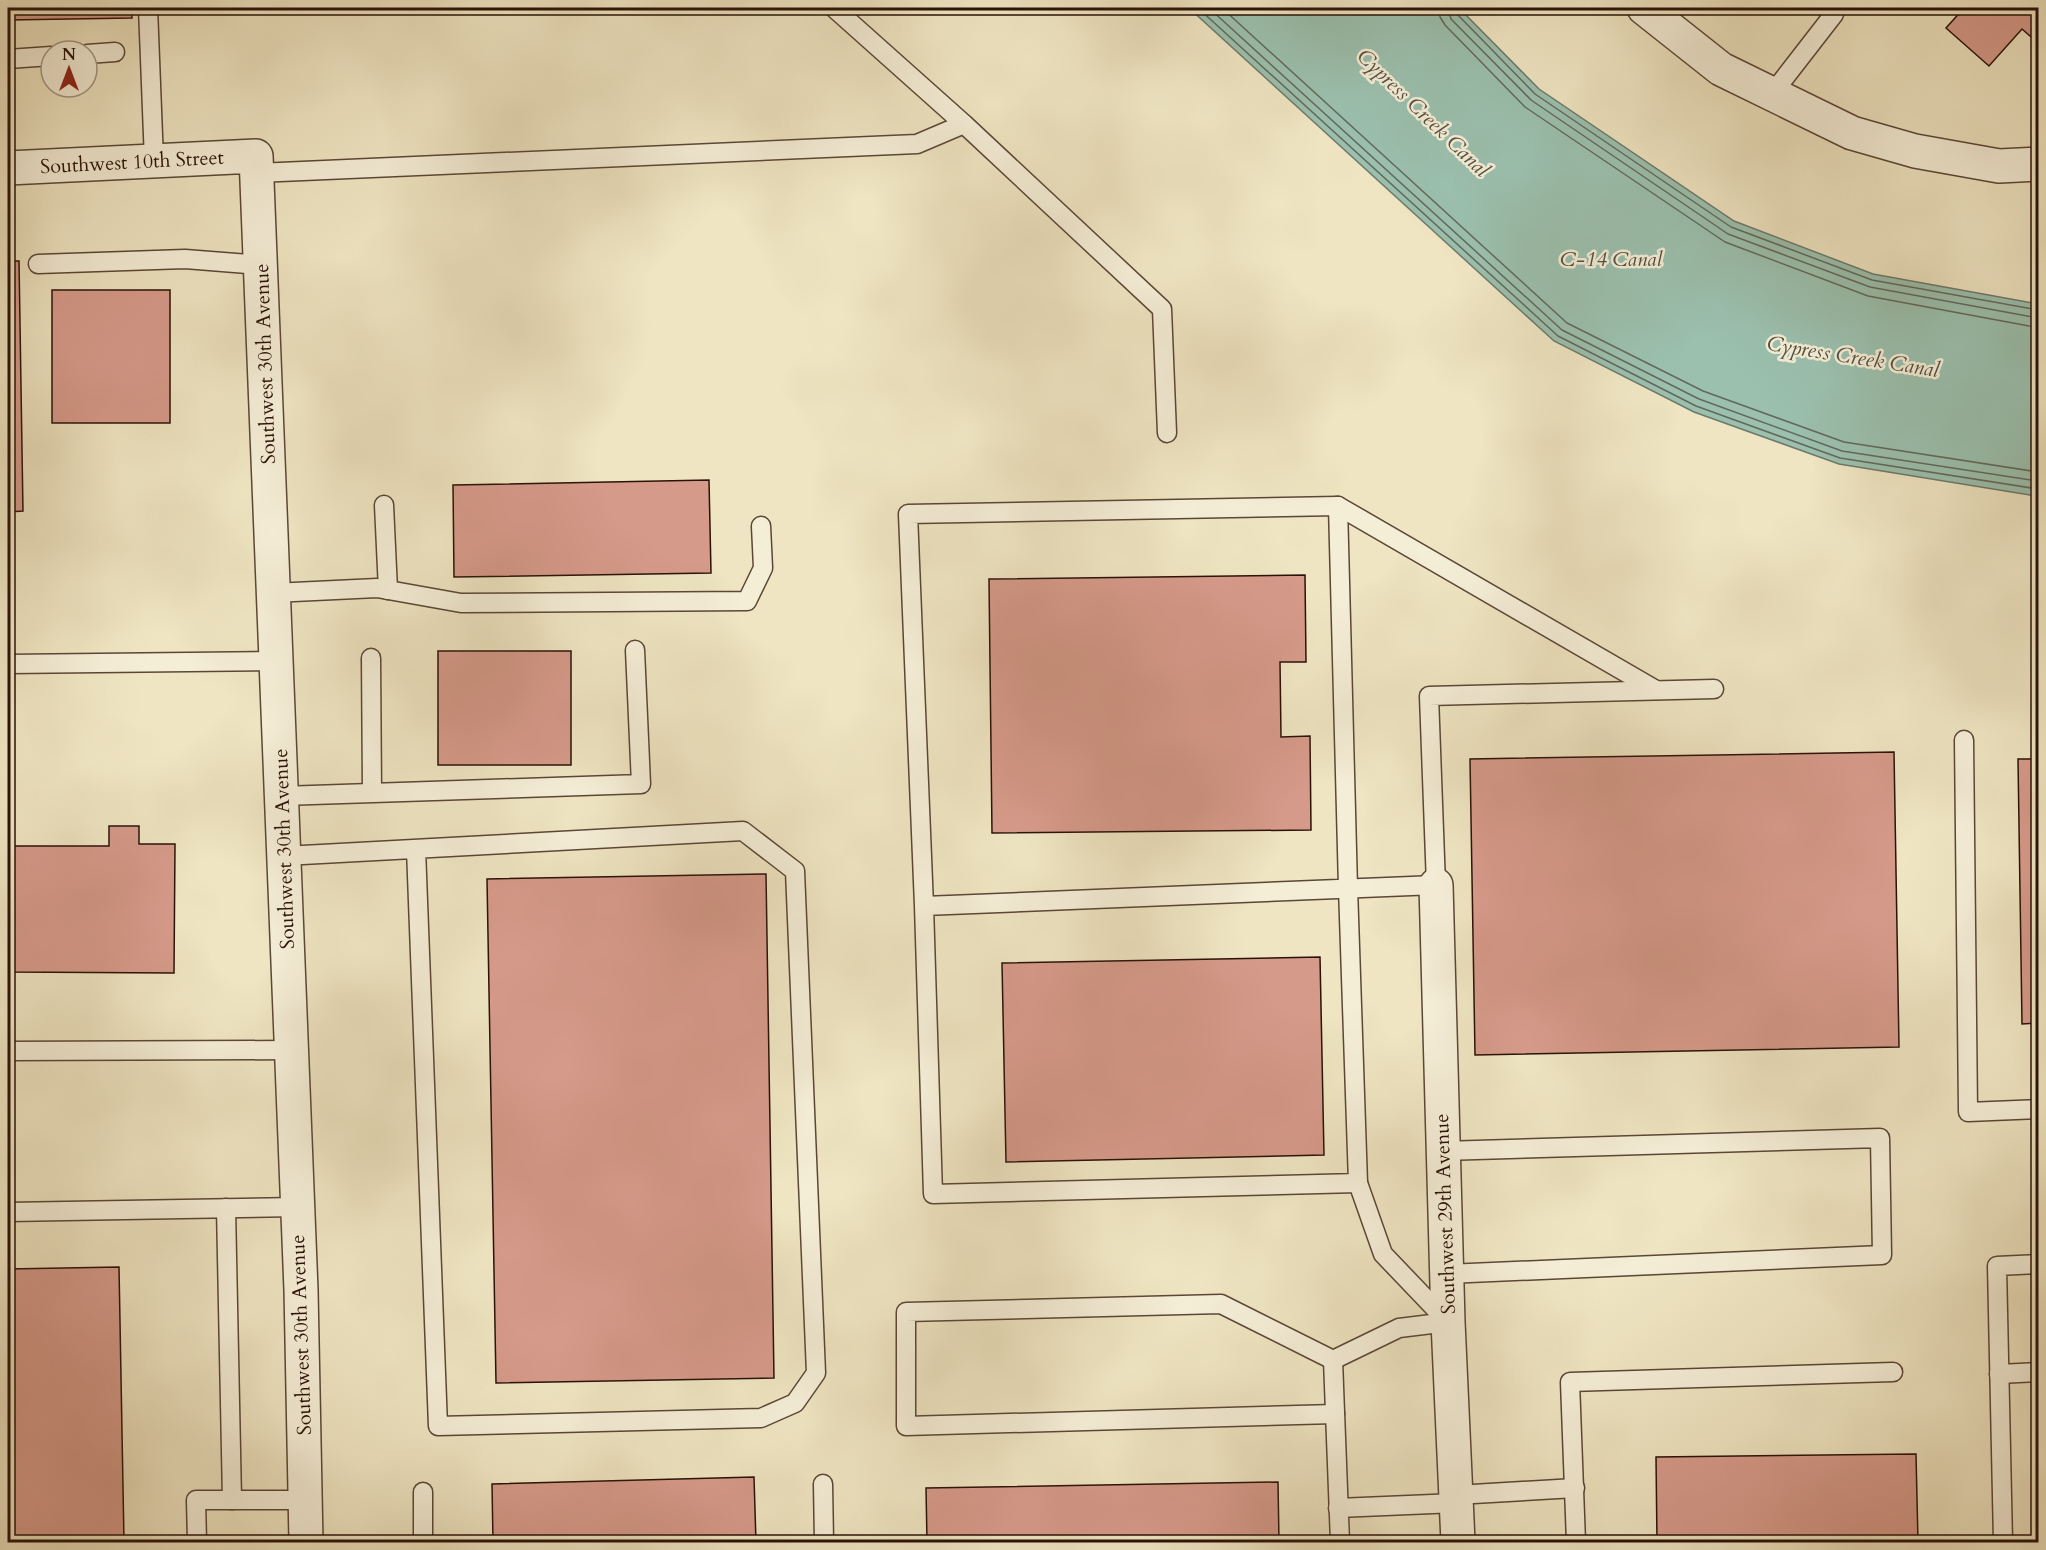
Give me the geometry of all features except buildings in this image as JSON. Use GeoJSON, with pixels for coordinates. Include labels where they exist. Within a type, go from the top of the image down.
{"type":"FeatureCollection","features":[{"type":"Feature","properties":{"kind":"street"},"geometry":{"type":"LineString","coordinates":[[1644,8],[1721,69],[1852,133],[1915,151],[1999,166],[2038,164]]}},
{"type":"Feature","properties":{"kind":"street","name":"Southwest 10th Street"},"geometry":{"type":"LineString","coordinates":[[8,168],[154,161],[256,164]]}},
{"type":"Feature","properties":{"kind":"street","name":"Southwest 30th Avenue"},"geometry":{"type":"LineString","coordinates":[[256,164],[301,1290],[306,1542]]}},
{"type":"Feature","properties":{"kind":"street","name":"Southwest 29th Avenue"},"geometry":{"type":"LineString","coordinates":[[1436,885],[1448,1322],[1458,1542]]}},
{"type":"Feature","properties":{"kind":"lane"},"geometry":{"type":"LineString","coordinates":[[148,8],[154,161]]}},
{"type":"Feature","properties":{"kind":"lane"},"geometry":{"type":"LineString","coordinates":[[834,8],[964,124],[1162,309],[1167,434]]}},
{"type":"Feature","properties":{"kind":"lane"},"geometry":{"type":"LineString","coordinates":[[1772,94],[1834,10]]}},
{"type":"Feature","properties":{"kind":"lane"},"geometry":{"type":"LineString","coordinates":[[99,53],[115,52]]}},
{"type":"Feature","properties":{"kind":"lane"},"geometry":{"type":"LineString","coordinates":[[8,59],[39,57]]}},
{"type":"Feature","properties":{"kind":"lane"},"geometry":{"type":"LineString","coordinates":[[256,164],[917,144],[964,124]]}},
{"type":"Feature","properties":{"kind":"lane"},"geometry":{"type":"LineString","coordinates":[[38,264],[185,259],[261,265]]}},
{"type":"Feature","properties":{"kind":"lane"},"geometry":{"type":"LineString","coordinates":[[384,505],[388,590]]}},
{"type":"Feature","properties":{"kind":"lane"},"geometry":{"type":"LineString","coordinates":[[1338,506],[1358,1183],[1383,1254],[1448,1322]]}},
{"type":"Feature","properties":{"kind":"lane"},"geometry":{"type":"LineString","coordinates":[[1358,1183],[933,1194],[908,514],[1338,506],[1657,691]]}},
{"type":"Feature","properties":{"kind":"lane"},"geometry":{"type":"LineString","coordinates":[[273,593],[377,588],[461,603],[747,602],[763,568],[761,526]]}},
{"type":"Feature","properties":{"kind":"lane"},"geometry":{"type":"LineString","coordinates":[[282,796],[640,784],[635,650]]}},
{"type":"Feature","properties":{"kind":"lane"},"geometry":{"type":"LineString","coordinates":[[371,658],[372,792]]}},
{"type":"Feature","properties":{"kind":"lane"},"geometry":{"type":"LineString","coordinates":[[8,664],[276,661]]}},
{"type":"Feature","properties":{"kind":"lane"},"geometry":{"type":"LineString","coordinates":[[924,906],[1436,885],[1429,696],[1714,689]]}},
{"type":"Feature","properties":{"kind":"lane"},"geometry":{"type":"LineString","coordinates":[[1964,740],[1968,1112],[2038,1109]]}},
{"type":"Feature","properties":{"kind":"lane"},"geometry":{"type":"LineString","coordinates":[[284,856],[743,831],[795,871],[816,1373],[795,1403],[761,1418],[438,1426],[416,849]]}},
{"type":"Feature","properties":{"kind":"lane"},"geometry":{"type":"LineString","coordinates":[[8,1051],[291,1050]]}},
{"type":"Feature","properties":{"kind":"lane"},"geometry":{"type":"LineString","coordinates":[[1443,1151],[1880,1138],[1882,1255],[1447,1274]]}},
{"type":"Feature","properties":{"kind":"lane"},"geometry":{"type":"LineString","coordinates":[[8,1212],[297,1207]]}},
{"type":"Feature","properties":{"kind":"lane"},"geometry":{"type":"LineString","coordinates":[[226,1208],[232,1500]]}},
{"type":"Feature","properties":{"kind":"lane"},"geometry":{"type":"LineString","coordinates":[[2003,1542],[1997,1266],[2038,1264]]}},
{"type":"Feature","properties":{"kind":"lane"},"geometry":{"type":"LineString","coordinates":[[1333,1360],[1221,1304],[906,1312],[906,1426],[1335,1414]]}},
{"type":"Feature","properties":{"kind":"lane"},"geometry":{"type":"LineString","coordinates":[[1333,1360],[1399,1328],[1448,1322]]}},
{"type":"Feature","properties":{"kind":"lane"},"geometry":{"type":"LineString","coordinates":[[1333,1360],[1340,1542]]}},
{"type":"Feature","properties":{"kind":"lane"},"geometry":{"type":"LineString","coordinates":[[1576,1542],[1570,1382],[1893,1372]]}},
{"type":"Feature","properties":{"kind":"lane"},"geometry":{"type":"LineString","coordinates":[[1999,1374],[2038,1372]]}},
{"type":"Feature","properties":{"kind":"lane"},"geometry":{"type":"LineString","coordinates":[[823,1484],[824,1542]]}},
{"type":"Feature","properties":{"kind":"lane"},"geometry":{"type":"LineString","coordinates":[[1338,1508],[1575,1488]]}},
{"type":"Feature","properties":{"kind":"lane"},"geometry":{"type":"LineString","coordinates":[[423,1492],[423,1542]]}},
{"type":"Feature","properties":{"kind":"lane"},"geometry":{"type":"LineString","coordinates":[[197,1542],[196,1500],[305,1500]]}},
{"type":"Feature","properties":{"kind":"water","name":"C-14 Canal"},"geometry":{"type":"Polygon","coordinates":[[[1189,8],[1459,8],[1539,89],[1734,221],[1873,274],[2038,304],[2038,495],[1839,464],[1694,412],[1554,341],[1189,8]]]}},
{"type":"Feature","properties":{"kind":"water label","name":"Cypress Creek Canal"},"geometry":{"type":"Point","coordinates":[1423,113]}},
{"type":"Feature","properties":{"kind":"water label","name":"Cypress Creek Canal"},"geometry":{"type":"Point","coordinates":[1853,357]}}]}
